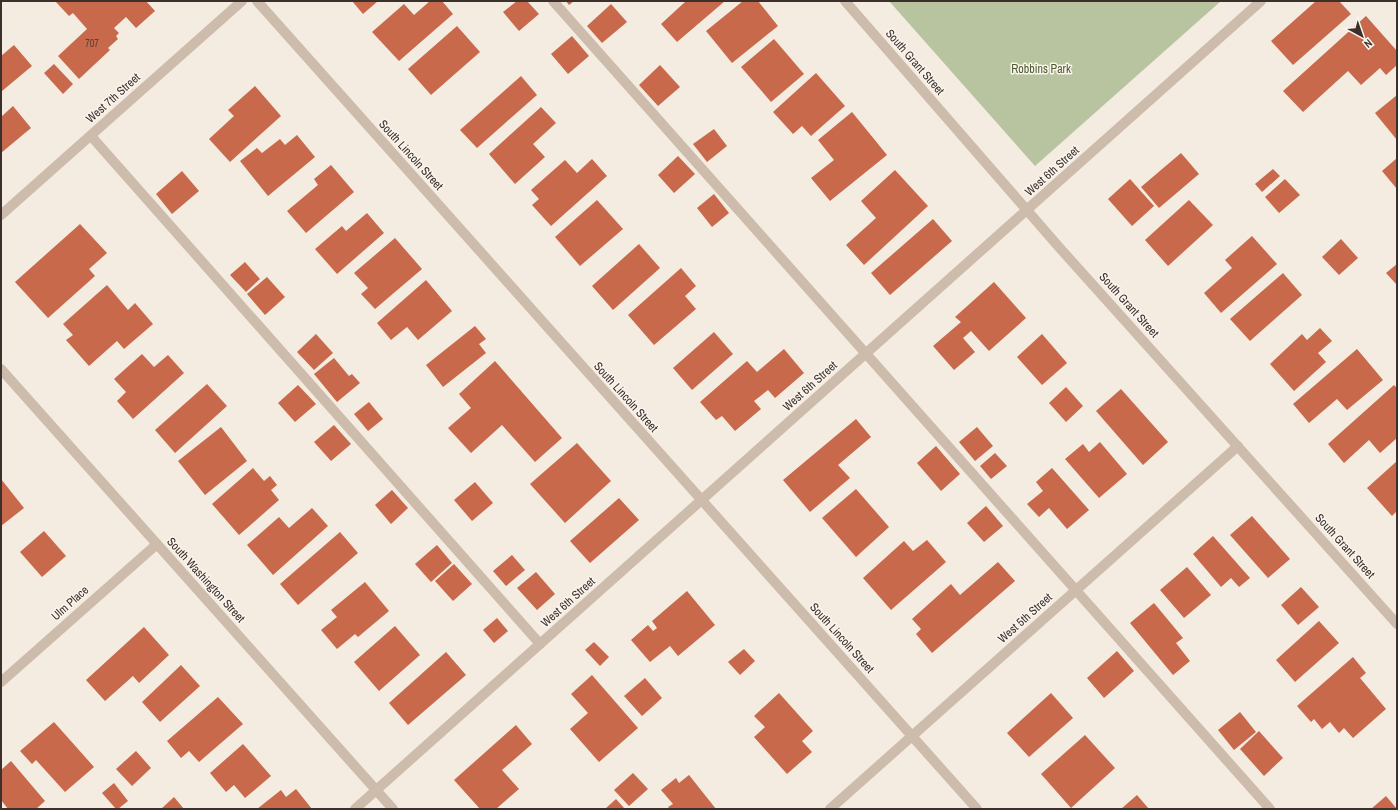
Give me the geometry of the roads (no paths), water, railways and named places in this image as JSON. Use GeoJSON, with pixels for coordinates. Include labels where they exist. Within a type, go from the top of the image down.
{"type":"FeatureCollection","features":[{"type":"Feature","properties":{"kind":"street","name":"West 7th Street"},"geometry":{"type":"LineString","coordinates":[[1,215],[242,1]]}},
{"type":"Feature","properties":{"kind":"street","name":"South Lincoln Street"},"geometry":{"type":"LineString","coordinates":[[257,1],[977,809]]}},
{"type":"Feature","properties":{"kind":"street"},"geometry":{"type":"LineString","coordinates":[[553,1],[1270,809]]}},
{"type":"Feature","properties":{"kind":"street","name":"South Grant Street"},"geometry":{"type":"LineString","coordinates":[[844,1],[1028,209],[1058,246],[1397,624]]}},
{"type":"Feature","properties":{"kind":"street","name":"West 6th Street"},"geometry":{"type":"LineString","coordinates":[[355,809],[1261,1]]}},
{"type":"Feature","properties":{"kind":"street"},"geometry":{"type":"LineString","coordinates":[[91,136],[540,644]]}},
{"type":"Feature","properties":{"kind":"street","name":"South Washington Street"},"geometry":{"type":"LineString","coordinates":[[1,369],[392,809]]}},
{"type":"Feature","properties":{"kind":"street","name":"West 5th Street"},"geometry":{"type":"LineString","coordinates":[[830,809],[1238,446]]}},
{"type":"Feature","properties":{"kind":"street","name":"Ulm Place"},"geometry":{"type":"LineString","coordinates":[[1,682],[157,544]]}},
{"type":"Feature","properties":{"kind":"park label","name":"Robbins Park"},"geometry":{"type":"Point","coordinates":[1041,69]}}]}
